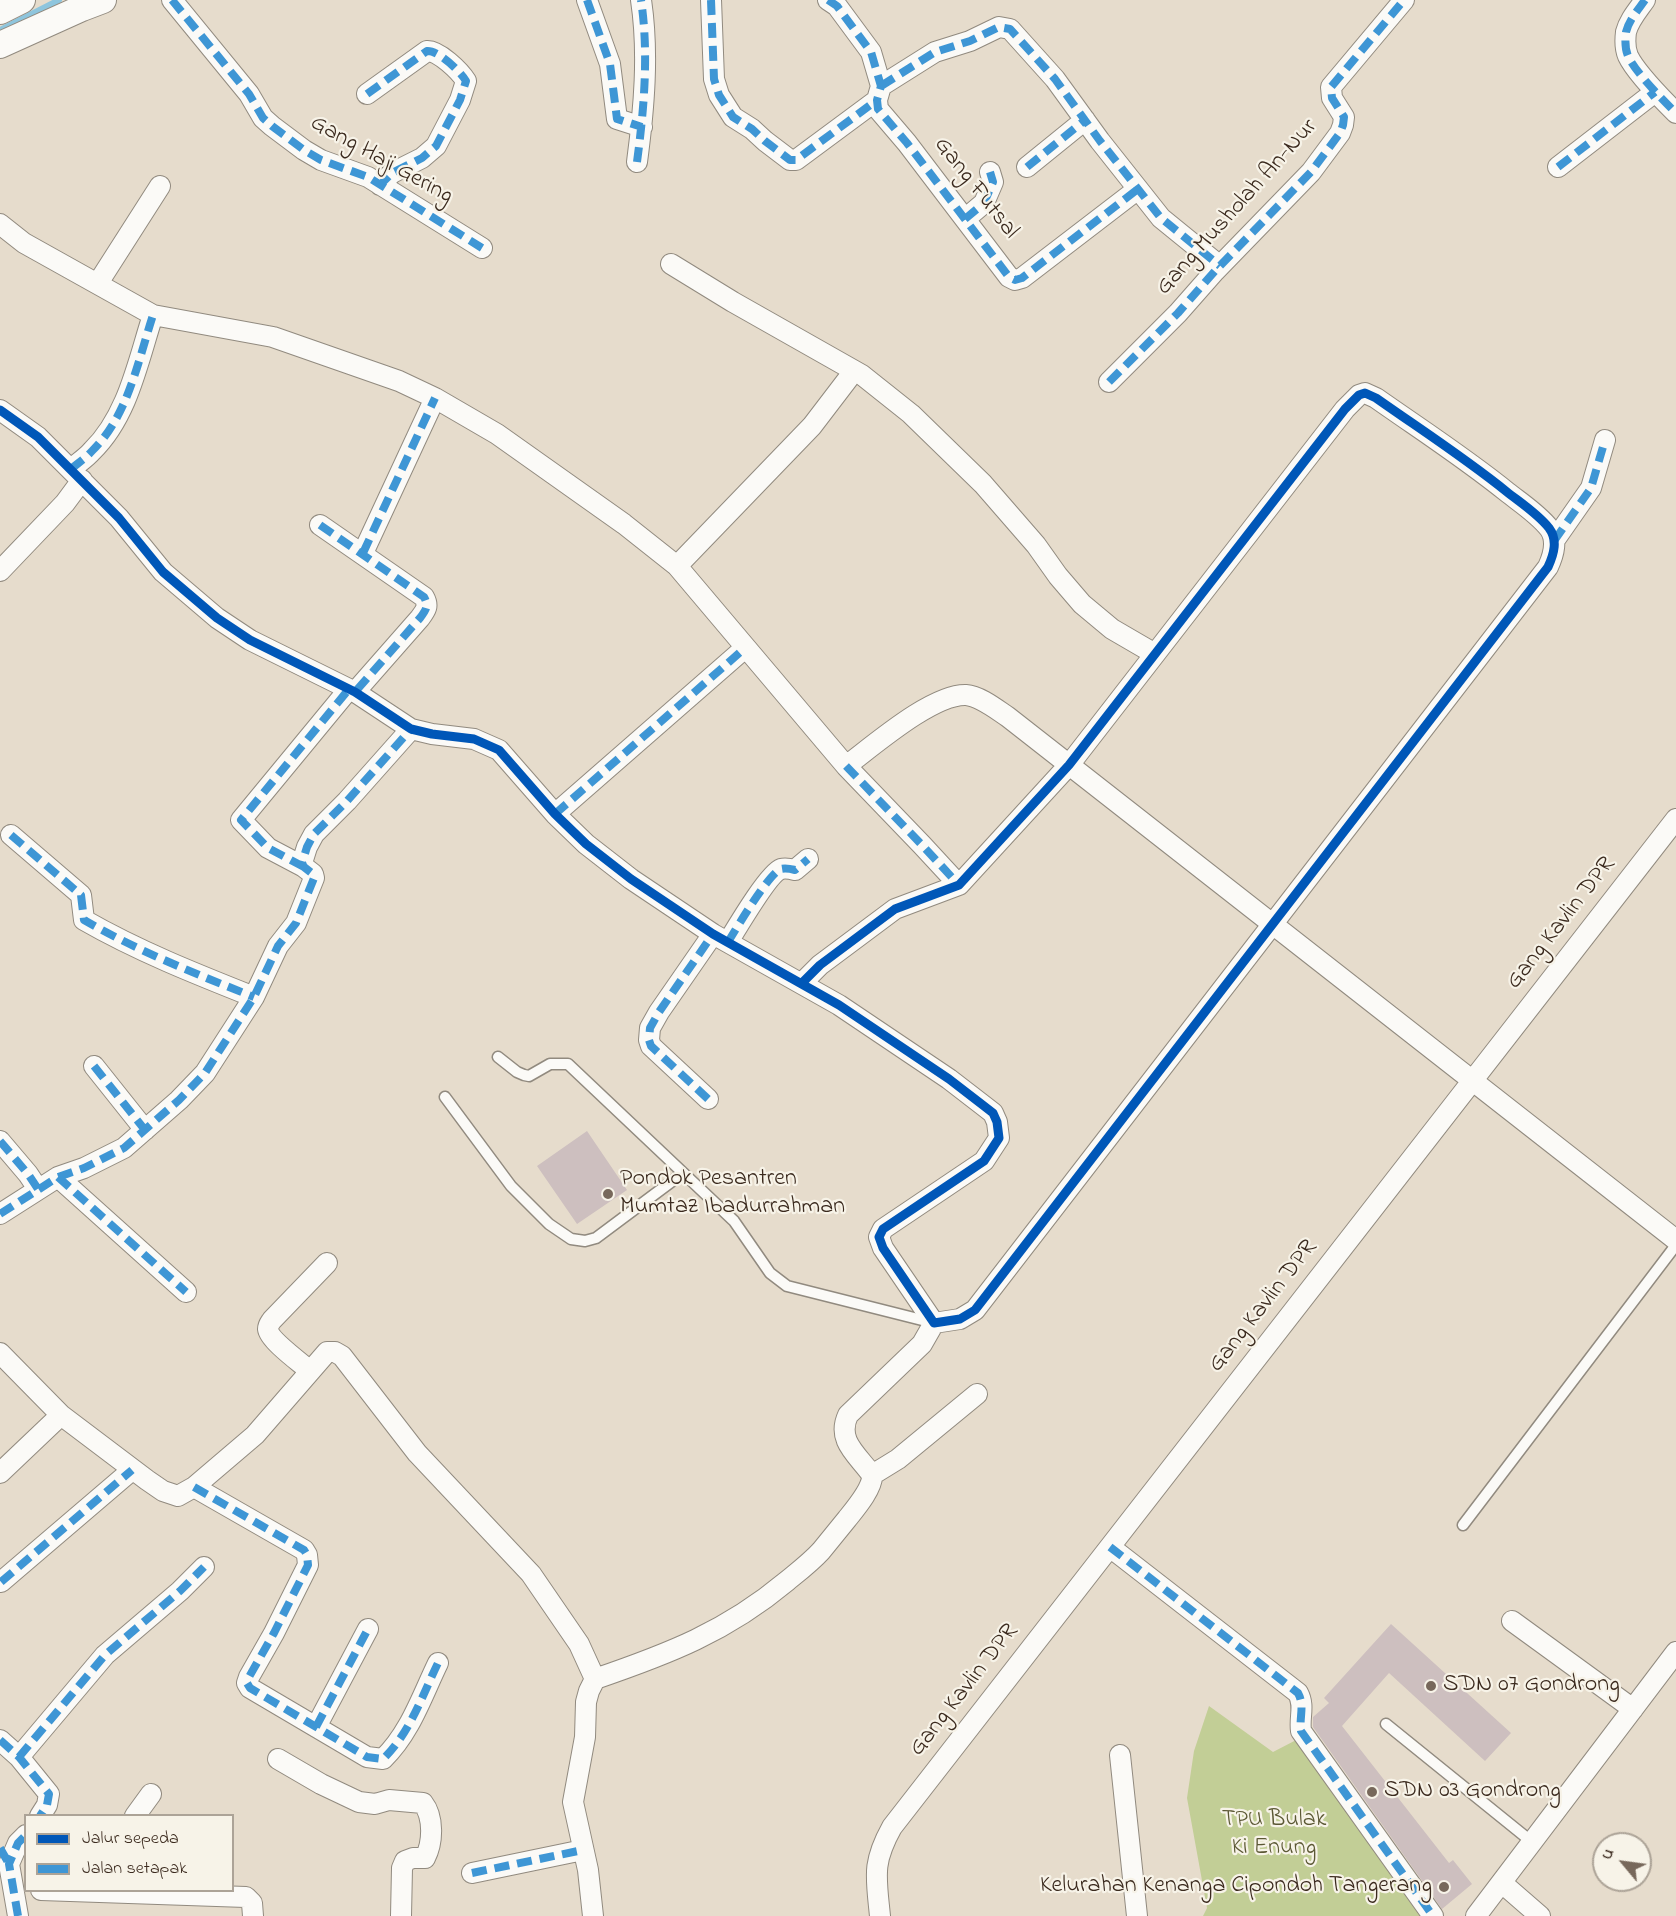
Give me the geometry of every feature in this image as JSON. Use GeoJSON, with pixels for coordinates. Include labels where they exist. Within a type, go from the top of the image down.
{"type":"FeatureCollection","features":[{"type":"Feature","properties":{"kind":"street"},"geometry":{"type":"LineString","coordinates":[[0,11],[22,0]]}},
{"type":"Feature","properties":{"kind":"street"},"geometry":{"type":"LineString","coordinates":[[0,45],[103,0]]}},
{"type":"Feature","properties":{"kind":"street","name":"Gang Haji Gering"},"geometry":{"type":"LineString","coordinates":[[172,0],[249,94],[262,118],[304,150],[321,160],[357,172],[482,248]]}},
{"type":"Feature","properties":{"kind":"street"},"geometry":{"type":"LineString","coordinates":[[587,0],[610,64],[617,119],[642,127]]}},
{"type":"Feature","properties":{"kind":"street"},"geometry":{"type":"LineString","coordinates":[[637,162],[644,110],[644,19],[641,0]]}},
{"type":"Feature","properties":{"kind":"street"},"geometry":{"type":"LineString","coordinates":[[711,0],[714,79],[719,95],[733,117],[752,129],[790,160],[796,160],[879,93],[935,52],[970,41],[999,27],[1010,29],[1055,79],[1161,218],[1220,266]]}},
{"type":"Feature","properties":{"kind":"street","name":"Gang Futsal"},"geometry":{"type":"LineString","coordinates":[[828,0],[837,6],[871,52],[879,93],[878,109],[1009,277],[1015,280],[1022,278],[1138,189]]}},
{"type":"Feature","properties":{"kind":"street","name":"Gang Musholah An-Nur"},"geometry":{"type":"LineString","coordinates":[[1109,382],[1178,313],[1311,172],[1340,133],[1343,125],[1344,117],[1332,99],[1331,87],[1404,0]]}},
{"type":"Feature","properties":{"kind":"street"},"geometry":{"type":"LineString","coordinates":[[1645,0],[1629,23],[1626,33],[1628,56],[1655,92],[1676,113]]}},
{"type":"Feature","properties":{"kind":"street"},"geometry":{"type":"LineString","coordinates":[[367,94],[426,51],[435,52],[466,81],[460,100],[436,146],[422,158],[392,173],[380,185]]}},
{"type":"Feature","properties":{"kind":"street"},"geometry":{"type":"LineString","coordinates":[[1558,167],[1655,92]]}},
{"type":"Feature","properties":{"kind":"street"},"geometry":{"type":"LineString","coordinates":[[1027,168],[1085,120]]}},
{"type":"Feature","properties":{"kind":"street"},"geometry":{"type":"LineString","coordinates":[[965,219],[984,203],[993,182],[990,172]]}},
{"type":"Feature","properties":{"kind":"street"},"geometry":{"type":"LineString","coordinates":[[98,283],[160,186]]}},
{"type":"Feature","properties":{"kind":"street"},"geometry":{"type":"LineString","coordinates":[[0,224],[24,243],[153,315],[273,337],[399,381],[435,398],[497,434],[624,524],[677,566],[846,766],[959,885]]}},
{"type":"Feature","properties":{"kind":"street"},"geometry":{"type":"LineString","coordinates":[[671,264],[733,303],[854,371],[911,414],[982,484],[1036,545],[1082,604],[1112,629],[1155,654]]}},
{"type":"Feature","properties":{"kind":"street"},"geometry":{"type":"LineString","coordinates":[[0,571],[65,503],[76,475],[118,417],[132,382],[153,315]]}},
{"type":"Feature","properties":{"kind":"street"},"geometry":{"type":"LineString","coordinates":[[677,566],[812,426],[854,371]]}},
{"type":"Feature","properties":{"kind":"street"},"geometry":{"type":"LineString","coordinates":[[802,984],[820,965],[895,909],[959,885],[1069,765],[1359,395],[1365,393],[1376,398],[1482,472],[1550,529],[1555,551],[1548,567],[1272,923],[1116,1129],[975,1310],[960,1319],[934,1323]]}},
{"type":"Feature","properties":{"kind":"street"},"geometry":{"type":"LineString","coordinates":[[363,553],[435,398]]}},
{"type":"Feature","properties":{"kind":"street"},"geometry":{"type":"LineString","coordinates":[[0,410],[38,437],[119,518],[163,572],[217,618],[249,640],[352,690],[411,729],[474,739],[499,750],[555,814],[586,844],[631,879],[720,938],[839,1005],[949,1079],[993,1113],[999,1138],[984,1161],[883,1229],[879,1237],[883,1248],[934,1323]]}},
{"type":"Feature","properties":{"kind":"street"},"geometry":{"type":"LineString","coordinates":[[1554,541],[1591,488],[1605,440]]}},
{"type":"Feature","properties":{"kind":"street"},"geometry":{"type":"LineString","coordinates":[[0,1214],[58,1177],[84,1168],[124,1148],[179,1100],[205,1073],[254,997],[278,946],[296,922],[314,878],[313,874],[268,848],[241,820],[352,690],[420,618],[428,604],[424,597],[320,525]]}},
{"type":"Feature","properties":{"kind":"street"},"geometry":{"type":"LineString","coordinates":[[555,814],[745,648]]}},
{"type":"Feature","properties":{"kind":"street"},"geometry":{"type":"LineString","coordinates":[[846,766],[926,708],[967,695],[985,702],[1008,717],[1473,1079],[1676,1240]]}},
{"type":"Feature","properties":{"kind":"street"},"geometry":{"type":"LineString","coordinates":[[304,867],[303,858],[314,834],[347,801],[411,729]]}},
{"type":"Feature","properties":{"kind":"street","name":"Gang Kavlin DPR"},"geometry":{"type":"LineString","coordinates":[[880,1916],[876,1864],[891,1827],[1676,819]]}},
{"type":"Feature","properties":{"kind":"street"},"geometry":{"type":"LineString","coordinates":[[11,835],[81,895],[84,920],[126,944],[254,997]]}},
{"type":"Feature","properties":{"kind":"street"},"geometry":{"type":"LineString","coordinates":[[708,1099],[651,1046],[650,1028],[659,1012],[776,872],[781,869],[795,870],[808,859]]}},
{"type":"Feature","properties":{"kind":"street"},"geometry":{"type":"LineString","coordinates":[[94,1066],[145,1130]]}},
{"type":"Feature","properties":{"kind":"street"},"geometry":{"type":"LineString","coordinates":[[0,1141],[38,1189]]}},
{"type":"Feature","properties":{"kind":"street"},"geometry":{"type":"LineString","coordinates":[[58,1177],[186,1292]]}},
{"type":"Feature","properties":{"kind":"street"},"geometry":{"type":"LineString","coordinates":[[310,1371],[273,1338],[268,1328],[272,1320],[327,1263]]}},
{"type":"Feature","properties":{"kind":"street"},"geometry":{"type":"LineString","coordinates":[[593,1916],[588,1870],[573,1802],[585,1737],[586,1702],[595,1679],[657,1658],[740,1617],[767,1598],[820,1552],[859,1505],[872,1480],[872,1475],[843,1437],[843,1425],[848,1415],[922,1344],[934,1323]]}},
{"type":"Feature","properties":{"kind":"street"},"geometry":{"type":"LineString","coordinates":[[0,1353],[61,1415],[132,1470],[163,1491],[178,1496],[194,1487],[255,1435],[327,1352],[335,1352],[342,1356],[417,1453],[531,1574],[579,1644],[595,1679]]}},
{"type":"Feature","properties":{"kind":"street"},"geometry":{"type":"LineString","coordinates":[[872,1475],[898,1459],[977,1394]]}},
{"type":"Feature","properties":{"kind":"street"},"geometry":{"type":"LineString","coordinates":[[0,1473],[61,1415]]}},
{"type":"Feature","properties":{"kind":"street"},"geometry":{"type":"LineString","coordinates":[[1,1582],[132,1470]]}},
{"type":"Feature","properties":{"kind":"street"},"geometry":{"type":"LineString","coordinates":[[194,1487],[304,1550],[307,1555],[308,1565],[249,1677],[247,1683],[250,1688],[367,1757],[383,1759],[408,1728],[438,1663]]}},
{"type":"Feature","properties":{"kind":"street"},"geometry":{"type":"LineString","coordinates":[[1110,1547],[1298,1693],[1302,1701],[1299,1722],[1301,1731],[1433,1916]]}},
{"type":"Feature","properties":{"kind":"street"},"geometry":{"type":"LineString","coordinates":[[18,1757],[105,1655],[180,1591],[204,1567]]}},
{"type":"Feature","properties":{"kind":"street"},"geometry":{"type":"LineString","coordinates":[[1512,1621],[1633,1709]]}},
{"type":"Feature","properties":{"kind":"street"},"geometry":{"type":"LineString","coordinates":[[316,1727],[368,1629]]}},
{"type":"Feature","properties":{"kind":"street"},"geometry":{"type":"LineString","coordinates":[[1476,1916],[1676,1652]]}},
{"type":"Feature","properties":{"kind":"street"},"geometry":{"type":"LineString","coordinates":[[0,1740],[18,1757],[49,1794],[47,1805],[41,1814]]}},
{"type":"Feature","properties":{"kind":"street"},"geometry":{"type":"LineString","coordinates":[[1120,1755],[1137,1916]]}},
{"type":"Feature","properties":{"kind":"street"},"geometry":{"type":"LineString","coordinates":[[278,1759],[321,1784],[359,1802],[375,1804],[389,1800],[423,1803],[429,1811],[431,1824],[429,1851],[425,1858],[405,1861],[402,1868],[401,1916]]}},
{"type":"Feature","properties":{"kind":"street"},"geometry":{"type":"LineString","coordinates":[[136,1814],[151,1794]]}},
{"type":"Feature","properties":{"kind":"street"},"geometry":{"type":"LineString","coordinates":[[18,1916],[4,1856],[24,1837]]}},
{"type":"Feature","properties":{"kind":"street"},"geometry":{"type":"LineString","coordinates":[[472,1873],[583,1850]]}},
{"type":"Feature","properties":{"kind":"street"},"geometry":{"type":"LineString","coordinates":[[1502,1883],[1540,1916]]}},
{"type":"Feature","properties":{"kind":"street"},"geometry":{"type":"LineString","coordinates":[[103,1892],[188,1893],[246,1897],[252,1903],[253,1916]]}},
{"type":"Feature","properties":{"kind":"lane"},"geometry":{"type":"LineString","coordinates":[[498,1057],[517,1072],[529,1076],[550,1064],[568,1064],[734,1221],[770,1273],[787,1286],[934,1323]]}},
{"type":"Feature","properties":{"kind":"lane"},"geometry":{"type":"LineString","coordinates":[[445,1097],[511,1186],[549,1224],[571,1239],[585,1241],[596,1238],[683,1173]]}},
{"type":"Feature","properties":{"kind":"lane"},"geometry":{"type":"LineString","coordinates":[[1463,1525],[1676,1245]]}},
{"type":"Feature","properties":{"kind":"lane"},"geometry":{"type":"LineString","coordinates":[[1386,1724],[1532,1842]]}},
{"type":"Feature","properties":{"kind":"green space","name":"TPU Bulak Ki Enung"},"geometry":{"type":"Polygon","coordinates":[[[1209,1706],[1273,1752],[1302,1737],[1424,1916],[1203,1916],[1207,1908],[1187,1798],[1194,1751],[1209,1706]]]}},
{"type":"Feature","properties":{"kind":"building"},"geometry":{"type":"Polygon","coordinates":[[[587,1131],[627,1190],[577,1224],[537,1166],[587,1131]]]}},
{"type":"Feature","properties":{"kind":"building"},"geometry":{"type":"Polygon","coordinates":[[[1391,1624],[1511,1733],[1485,1761],[1389,1673],[1342,1726],[1449,1863],[1453,1860],[1472,1884],[1442,1909],[1313,1727],[1313,1717],[1329,1703],[1324,1698],[1391,1624]]]}},
{"type":"Feature","properties":{"kind":"waterway"},"geometry":{"type":"LineString","coordinates":[[0,30],[59,0]]}},
{"type":"Feature","properties":{"kind":"marked path"},"geometry":{"type":"LineString","coordinates":[[172,0],[249,94],[263,118],[272,126],[321,160],[368,177],[482,248]]}},
{"type":"Feature","properties":{"kind":"marked path"},"geometry":{"type":"LineString","coordinates":[[587,0],[610,64],[617,119],[642,127]]}},
{"type":"Feature","properties":{"kind":"marked path"},"geometry":{"type":"LineString","coordinates":[[637,162],[645,81],[645,40],[641,0]]}},
{"type":"Feature","properties":{"kind":"marked path"},"geometry":{"type":"LineString","coordinates":[[711,0],[714,79],[719,95],[733,117],[752,129],[790,160],[796,160],[877,100]]}},
{"type":"Feature","properties":{"kind":"marked path"},"geometry":{"type":"LineString","coordinates":[[828,0],[837,6],[871,52],[881,86],[877,100],[878,109],[907,143],[1009,277],[1015,280],[1022,278],[1138,189]]}},
{"type":"Feature","properties":{"kind":"marked path"},"geometry":{"type":"LineString","coordinates":[[1109,382],[1178,313],[1215,271],[1311,172],[1340,133],[1343,125],[1344,117],[1332,98],[1331,87],[1404,0]]}},
{"type":"Feature","properties":{"kind":"marked path"},"geometry":{"type":"LineString","coordinates":[[1645,0],[1627,28],[1625,41],[1627,53],[1643,78],[1676,113]]}},
{"type":"Feature","properties":{"kind":"marked path"},"geometry":{"type":"LineString","coordinates":[[881,86],[935,52],[970,41],[999,27],[1010,29],[1055,79],[1100,141],[1161,218],[1220,266]]}},
{"type":"Feature","properties":{"kind":"marked path"},"geometry":{"type":"LineString","coordinates":[[367,94],[427,51],[443,57],[466,81],[460,100],[436,146],[422,158],[392,173],[380,185]]}},
{"type":"Feature","properties":{"kind":"marked path"},"geometry":{"type":"LineString","coordinates":[[1558,167],[1655,92]]}},
{"type":"Feature","properties":{"kind":"marked path"},"geometry":{"type":"LineString","coordinates":[[1027,167],[1085,120]]}},
{"type":"Feature","properties":{"kind":"marked path"},"geometry":{"type":"LineString","coordinates":[[965,219],[984,203],[993,182],[990,172]]}},
{"type":"Feature","properties":{"kind":"marked path"},"geometry":{"type":"LineString","coordinates":[[71,469],[92,451],[115,421],[137,369],[153,315]]}},
{"type":"Feature","properties":{"kind":"marked path"},"geometry":{"type":"LineString","coordinates":[[363,553],[435,398]]}},
{"type":"Feature","properties":{"kind":"marked path"},"geometry":{"type":"LineString","coordinates":[[1554,541],[1591,488],[1605,440]]}},
{"type":"Feature","properties":{"kind":"marked path"},"geometry":{"type":"LineString","coordinates":[[320,525],[424,597],[427,605],[420,618],[355,692]]}},
{"type":"Feature","properties":{"kind":"marked path"},"geometry":{"type":"LineString","coordinates":[[555,814],[745,648]]}},
{"type":"Feature","properties":{"kind":"marked path"},"geometry":{"type":"LineString","coordinates":[[304,867],[268,848],[241,820],[349,689]]}},
{"type":"Feature","properties":{"kind":"marked path"},"geometry":{"type":"LineString","coordinates":[[0,1214],[58,1177],[84,1168],[124,1148],[179,1100],[205,1073],[254,997],[278,946],[296,923],[314,878],[302,863],[314,834],[347,801],[411,729]]}},
{"type":"Feature","properties":{"kind":"marked path"},"geometry":{"type":"LineString","coordinates":[[846,766],[959,885]]}},
{"type":"Feature","properties":{"kind":"marked path"},"geometry":{"type":"LineString","coordinates":[[11,835],[81,895],[84,920],[146,952],[254,997]]}},
{"type":"Feature","properties":{"kind":"marked path"},"geometry":{"type":"LineString","coordinates":[[728,942],[769,880],[781,869],[795,870],[808,859]]}},
{"type":"Feature","properties":{"kind":"marked path"},"geometry":{"type":"LineString","coordinates":[[708,1099],[651,1046],[649,1040],[650,1028],[659,1012],[713,934]]}},
{"type":"Feature","properties":{"kind":"marked path"},"geometry":{"type":"LineString","coordinates":[[94,1066],[145,1130]]}},
{"type":"Feature","properties":{"kind":"marked path"},"geometry":{"type":"LineString","coordinates":[[0,1141],[38,1189]]}},
{"type":"Feature","properties":{"kind":"marked path"},"geometry":{"type":"LineString","coordinates":[[58,1177],[186,1292]]}},
{"type":"Feature","properties":{"kind":"marked path"},"geometry":{"type":"LineString","coordinates":[[1,1582],[132,1470]]}},
{"type":"Feature","properties":{"kind":"marked path"},"geometry":{"type":"LineString","coordinates":[[194,1487],[304,1550],[307,1555],[308,1565],[249,1677],[247,1683],[250,1688],[367,1757],[383,1759],[408,1726],[438,1663]]}},
{"type":"Feature","properties":{"kind":"marked path"},"geometry":{"type":"LineString","coordinates":[[1110,1547],[1298,1693],[1301,1702],[1301,1731],[1433,1916]]}},
{"type":"Feature","properties":{"kind":"marked path"},"geometry":{"type":"LineString","coordinates":[[19,1757],[105,1655],[180,1591],[204,1567]]}},
{"type":"Feature","properties":{"kind":"marked path"},"geometry":{"type":"LineString","coordinates":[[316,1727],[368,1629]]}},
{"type":"Feature","properties":{"kind":"marked path"},"geometry":{"type":"LineString","coordinates":[[0,1740],[19,1757],[49,1794],[47,1805],[41,1814]]}},
{"type":"Feature","properties":{"kind":"marked path"},"geometry":{"type":"LineString","coordinates":[[18,1916],[9,1864],[18,1843],[24,1837]]}},
{"type":"Feature","properties":{"kind":"marked path"},"geometry":{"type":"LineString","coordinates":[[0,1848],[9,1864]]}},
{"type":"Feature","properties":{"kind":"marked path"},"geometry":{"type":"LineString","coordinates":[[472,1873],[583,1850]]}},
{"type":"Feature","properties":{"kind":"cycle path"},"geometry":{"type":"LineString","coordinates":[[0,410],[38,437],[119,518],[163,572],[217,618],[250,640],[355,692],[411,729],[474,739],[499,750],[555,814],[586,844],[631,879],[713,934],[839,1005],[949,1079],[993,1113],[999,1138],[984,1161],[883,1229],[879,1237],[883,1248],[934,1323],[960,1319],[975,1310],[1548,567],[1554,547],[1549,528],[1535,513],[1459,455],[1376,398],[1365,393],[1359,395],[1345,409],[1069,765],[959,885],[895,909],[820,965],[802,983]]}},
{"type":"Feature","properties":{"kind":"place","name":"Pondok Pesantren Mumtaz Ibadurrahman"},"geometry":{"type":"Point","coordinates":[608,1194]}},
{"type":"Feature","properties":{"kind":"place","name":"SDN 07 Gondrong"},"geometry":{"type":"Point","coordinates":[1431,1686]}},
{"type":"Feature","properties":{"kind":"place","name":"SDN 03 Gondrong"},"geometry":{"type":"Point","coordinates":[1372,1792]}},
{"type":"Feature","properties":{"kind":"place","name":"Kelurahan Kenanga Cipondoh Tangerang"},"geometry":{"type":"Point","coordinates":[1444,1887]}}]}
